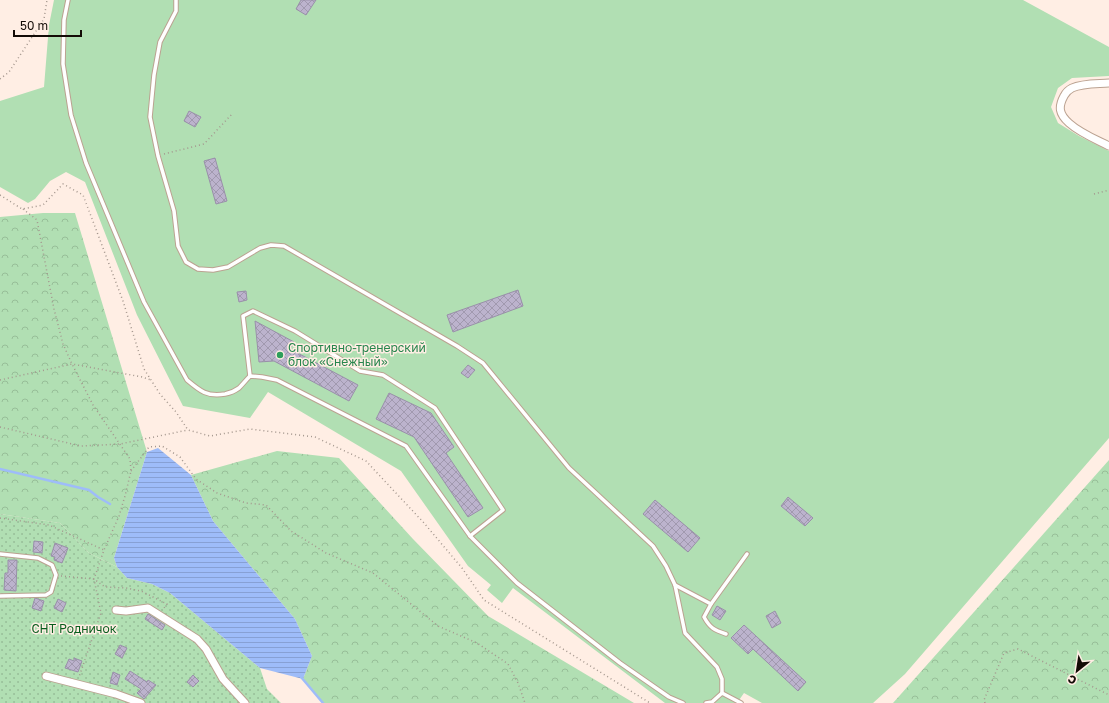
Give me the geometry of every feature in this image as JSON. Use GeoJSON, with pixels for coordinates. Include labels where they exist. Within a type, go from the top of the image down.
{"type":"FeatureCollection","features":[{"type":"Feature","properties":{"kind":"street"},"geometry":{"type":"LineString","coordinates":[[1109,83],[1090,84],[1073,88],[1066,92],[1060,103],[1061,115],[1069,123],[1082,132],[1109,146]]}},
{"type":"Feature","properties":{"kind":"street"},"geometry":{"type":"LineString","coordinates":[[116,610],[126,611],[148,608],[197,639],[206,649],[224,679],[245,703]]}},
{"type":"Feature","properties":{"kind":"street"},"geometry":{"type":"LineString","coordinates":[[46,676],[116,694],[141,703]]}},
{"type":"Feature","properties":{"kind":"lane"},"geometry":{"type":"LineString","coordinates":[[68,0],[64,20],[63,64],[72,116],[86,163],[144,302],[187,380],[206,394],[216,396],[229,394],[238,389],[250,376],[243,316],[253,311],[295,331],[360,371],[383,375],[435,408],[503,510],[470,536]]}},
{"type":"Feature","properties":{"kind":"lane"},"geometry":{"type":"LineString","coordinates":[[176,0],[176,10],[160,42],[154,75],[150,117],[158,156],[174,211],[178,246],[186,262],[198,269],[213,270],[228,267],[260,248],[271,245],[284,246],[457,346],[483,363],[569,468],[653,546],[666,566],[675,585],[686,633],[717,667],[722,679],[722,693],[712,702],[706,703]]}},
{"type":"Feature","properties":{"kind":"lane"},"geometry":{"type":"LineString","coordinates":[[250,376],[277,380],[406,446],[470,536],[517,583],[620,663],[669,697],[683,703]]}},
{"type":"Feature","properties":{"kind":"lane"},"geometry":{"type":"LineString","coordinates":[[0,554],[38,558],[52,565],[56,575],[51,592],[46,595],[0,596]]}},
{"type":"Feature","properties":{"kind":"lane"},"geometry":{"type":"LineString","coordinates":[[726,634],[708,626],[704,617],[711,604],[747,554]]}},
{"type":"Feature","properties":{"kind":"lane"},"geometry":{"type":"LineString","coordinates":[[675,585],[711,604]]}},
{"type":"Feature","properties":{"kind":"lane"},"geometry":{"type":"LineString","coordinates":[[722,693],[741,703]]}},
{"type":"Feature","properties":{"kind":"path"},"geometry":{"type":"LineString","coordinates":[[0,79],[9,72],[44,19],[47,0]]}},
{"type":"Feature","properties":{"kind":"path"},"geometry":{"type":"LineString","coordinates":[[158,156],[204,144],[232,114]]}},
{"type":"Feature","properties":{"kind":"path"},"geometry":{"type":"LineString","coordinates":[[22,209],[43,206],[63,184],[83,195],[123,301],[144,369],[160,394],[176,412],[188,430]]}},
{"type":"Feature","properties":{"kind":"path"},"geometry":{"type":"LineString","coordinates":[[1094,194],[1109,190]]}},
{"type":"Feature","properties":{"kind":"path"},"geometry":{"type":"LineString","coordinates":[[0,195],[37,220],[54,309],[63,344],[93,405],[130,459],[131,471],[126,496],[94,579],[101,613],[77,684]]}},
{"type":"Feature","properties":{"kind":"path"},"geometry":{"type":"LineString","coordinates":[[0,380],[72,364],[151,380]]}},
{"type":"Feature","properties":{"kind":"path"},"geometry":{"type":"LineString","coordinates":[[0,427],[81,446],[120,444],[188,430],[210,436],[250,429],[315,437],[366,461],[424,523],[462,568],[484,600],[650,703]]}},
{"type":"Feature","properties":{"kind":"path"},"geometry":{"type":"LineString","coordinates":[[131,471],[149,447],[162,446],[180,457],[196,479],[217,493],[246,503],[266,505],[291,531],[326,553],[373,573],[438,626],[477,643],[508,664],[518,683],[525,703]]}},
{"type":"Feature","properties":{"kind":"path"},"geometry":{"type":"LineString","coordinates":[[0,518],[49,525],[104,550]]}},
{"type":"Feature","properties":{"kind":"path"},"geometry":{"type":"LineString","coordinates":[[56,575],[94,579],[105,586],[141,591],[167,604]]}},
{"type":"Feature","properties":{"kind":"path"},"geometry":{"type":"LineString","coordinates":[[985,703],[984,700],[1004,653],[1018,649],[1109,695]]}},
{"type":"Feature","properties":{"kind":"green space"},"geometry":{"type":"Polygon","coordinates":[[[54,0],[1023,0],[1109,47],[1109,76],[1072,78],[1058,88],[1051,107],[1058,123],[1079,136],[1109,151],[1109,438],[905,674],[873,703],[762,703],[744,693],[737,703],[665,703],[513,588],[502,603],[487,590],[491,585],[468,566],[401,471],[268,392],[250,418],[183,406],[137,315],[85,182],[66,172],[50,181],[35,199],[28,203],[0,187],[0,101],[44,87],[49,25],[54,0]]]}},
{"type":"Feature","properties":{"kind":"green space"},"geometry":{"type":"Polygon","coordinates":[[[43,213],[75,213],[147,452],[114,558],[117,567],[89,553],[60,523],[0,514],[0,217],[43,213]]]}},
{"type":"Feature","properties":{"kind":"green space"},"geometry":{"type":"Polygon","coordinates":[[[277,451],[339,458],[413,539],[488,616],[634,703],[323,703],[303,679],[312,656],[295,619],[213,521],[191,475],[277,451]]]}},
{"type":"Feature","properties":{"kind":"green space"},"geometry":{"type":"Polygon","coordinates":[[[1109,460],[1109,703],[893,703],[1109,460]]]}},
{"type":"Feature","properties":{"kind":"green space","name":"СНТ Родничок"},"geometry":{"type":"Polygon","coordinates":[[[0,514],[60,523],[89,553],[117,567],[127,578],[152,584],[170,593],[260,668],[267,689],[281,703],[0,703],[0,514]]]}},
{"type":"Feature","properties":{"kind":"water"},"geometry":{"type":"Polygon","coordinates":[[[158,448],[191,475],[213,521],[295,619],[312,656],[303,679],[260,668],[170,593],[152,584],[127,578],[117,567],[114,558],[147,452],[158,448]]]}},
{"type":"Feature","properties":{"kind":"building"},"geometry":{"type":"Polygon","coordinates":[[[301,0],[316,0],[306,15],[296,9],[301,0]]]}},
{"type":"Feature","properties":{"kind":"building"},"geometry":{"type":"Polygon","coordinates":[[[189,111],[201,117],[195,127],[184,121],[189,111]]]}},
{"type":"Feature","properties":{"kind":"building"},"geometry":{"type":"Polygon","coordinates":[[[215,158],[227,201],[216,204],[204,161],[215,158]]]}},
{"type":"Feature","properties":{"kind":"building"},"geometry":{"type":"Polygon","coordinates":[[[518,290],[523,306],[453,332],[447,315],[518,290]]]}},
{"type":"Feature","properties":{"kind":"building"},"geometry":{"type":"Polygon","coordinates":[[[246,291],[247,300],[239,302],[237,292],[246,291]]]}},
{"type":"Feature","properties":{"kind":"building","name":"Спортивно-тренерский блок «Снежный»"},"geometry":{"type":"Polygon","coordinates":[[[255,321],[294,342],[290,349],[358,385],[349,401],[274,361],[259,362],[255,321]]]}},
{"type":"Feature","properties":{"kind":"building"},"geometry":{"type":"Polygon","coordinates":[[[468,365],[475,370],[468,378],[461,373],[468,365]]]}},
{"type":"Feature","properties":{"kind":"building"},"geometry":{"type":"Polygon","coordinates":[[[389,393],[431,413],[454,447],[446,453],[483,508],[468,517],[414,437],[376,419],[389,393]]]}},
{"type":"Feature","properties":{"kind":"building"},"geometry":{"type":"Polygon","coordinates":[[[788,497],[813,518],[805,526],[781,506],[788,497]]]}},
{"type":"Feature","properties":{"kind":"building"},"geometry":{"type":"Polygon","coordinates":[[[655,500],[700,538],[688,552],[643,514],[655,500]]]}},
{"type":"Feature","properties":{"kind":"building"},"geometry":{"type":"Polygon","coordinates":[[[34,541],[43,542],[42,553],[33,552],[34,541]]]}},
{"type":"Feature","properties":{"kind":"building"},"geometry":{"type":"Polygon","coordinates":[[[55,543],[68,548],[62,563],[54,560],[55,557],[51,556],[55,543]]]}},
{"type":"Feature","properties":{"kind":"building"},"geometry":{"type":"Polygon","coordinates":[[[8,560],[17,560],[16,591],[4,590],[5,573],[8,573],[8,560]]]}},
{"type":"Feature","properties":{"kind":"building"},"geometry":{"type":"Polygon","coordinates":[[[35,598],[44,601],[41,611],[32,608],[35,598]]]}},
{"type":"Feature","properties":{"kind":"building"},"geometry":{"type":"Polygon","coordinates":[[[58,599],[66,603],[62,612],[54,608],[58,599]]]}},
{"type":"Feature","properties":{"kind":"building"},"geometry":{"type":"Polygon","coordinates":[[[717,606],[726,611],[720,620],[712,615],[717,606]]]}},
{"type":"Feature","properties":{"kind":"building"},"geometry":{"type":"Polygon","coordinates":[[[775,611],[781,623],[772,628],[766,616],[775,611]]]}},
{"type":"Feature","properties":{"kind":"building"},"geometry":{"type":"Polygon","coordinates":[[[148,614],[165,625],[162,630],[145,619],[148,614]]]}},
{"type":"Feature","properties":{"kind":"building"},"geometry":{"type":"Polygon","coordinates":[[[744,625],[806,682],[798,691],[753,649],[748,654],[731,638],[744,625]]]}},
{"type":"Feature","properties":{"kind":"building"},"geometry":{"type":"Polygon","coordinates":[[[120,645],[127,648],[122,658],[115,654],[120,645]]]}},
{"type":"Feature","properties":{"kind":"building"},"geometry":{"type":"Polygon","coordinates":[[[74,658],[82,661],[78,672],[65,668],[69,659],[74,661],[74,658]]]}},
{"type":"Feature","properties":{"kind":"building"},"geometry":{"type":"Polygon","coordinates":[[[130,671],[147,682],[148,680],[156,685],[144,699],[137,693],[141,689],[125,679],[130,671]]]}},
{"type":"Feature","properties":{"kind":"building"},"geometry":{"type":"Polygon","coordinates":[[[113,672],[120,675],[117,685],[110,683],[113,672]]]}},
{"type":"Feature","properties":{"kind":"building"},"geometry":{"type":"Polygon","coordinates":[[[193,675],[199,681],[193,687],[187,682],[193,675]]]}},
{"type":"Feature","properties":{"kind":"waterway"},"geometry":{"type":"LineString","coordinates":[[0,469],[89,490],[110,504]]}},
{"type":"Feature","properties":{"kind":"waterway"},"geometry":{"type":"LineString","coordinates":[[301,677],[323,703]]}},
{"type":"Feature","properties":{"kind":"place","name":"Спортивно-тренерский блок «Снежный»"},"geometry":{"type":"Point","coordinates":[280,355]}}]}
